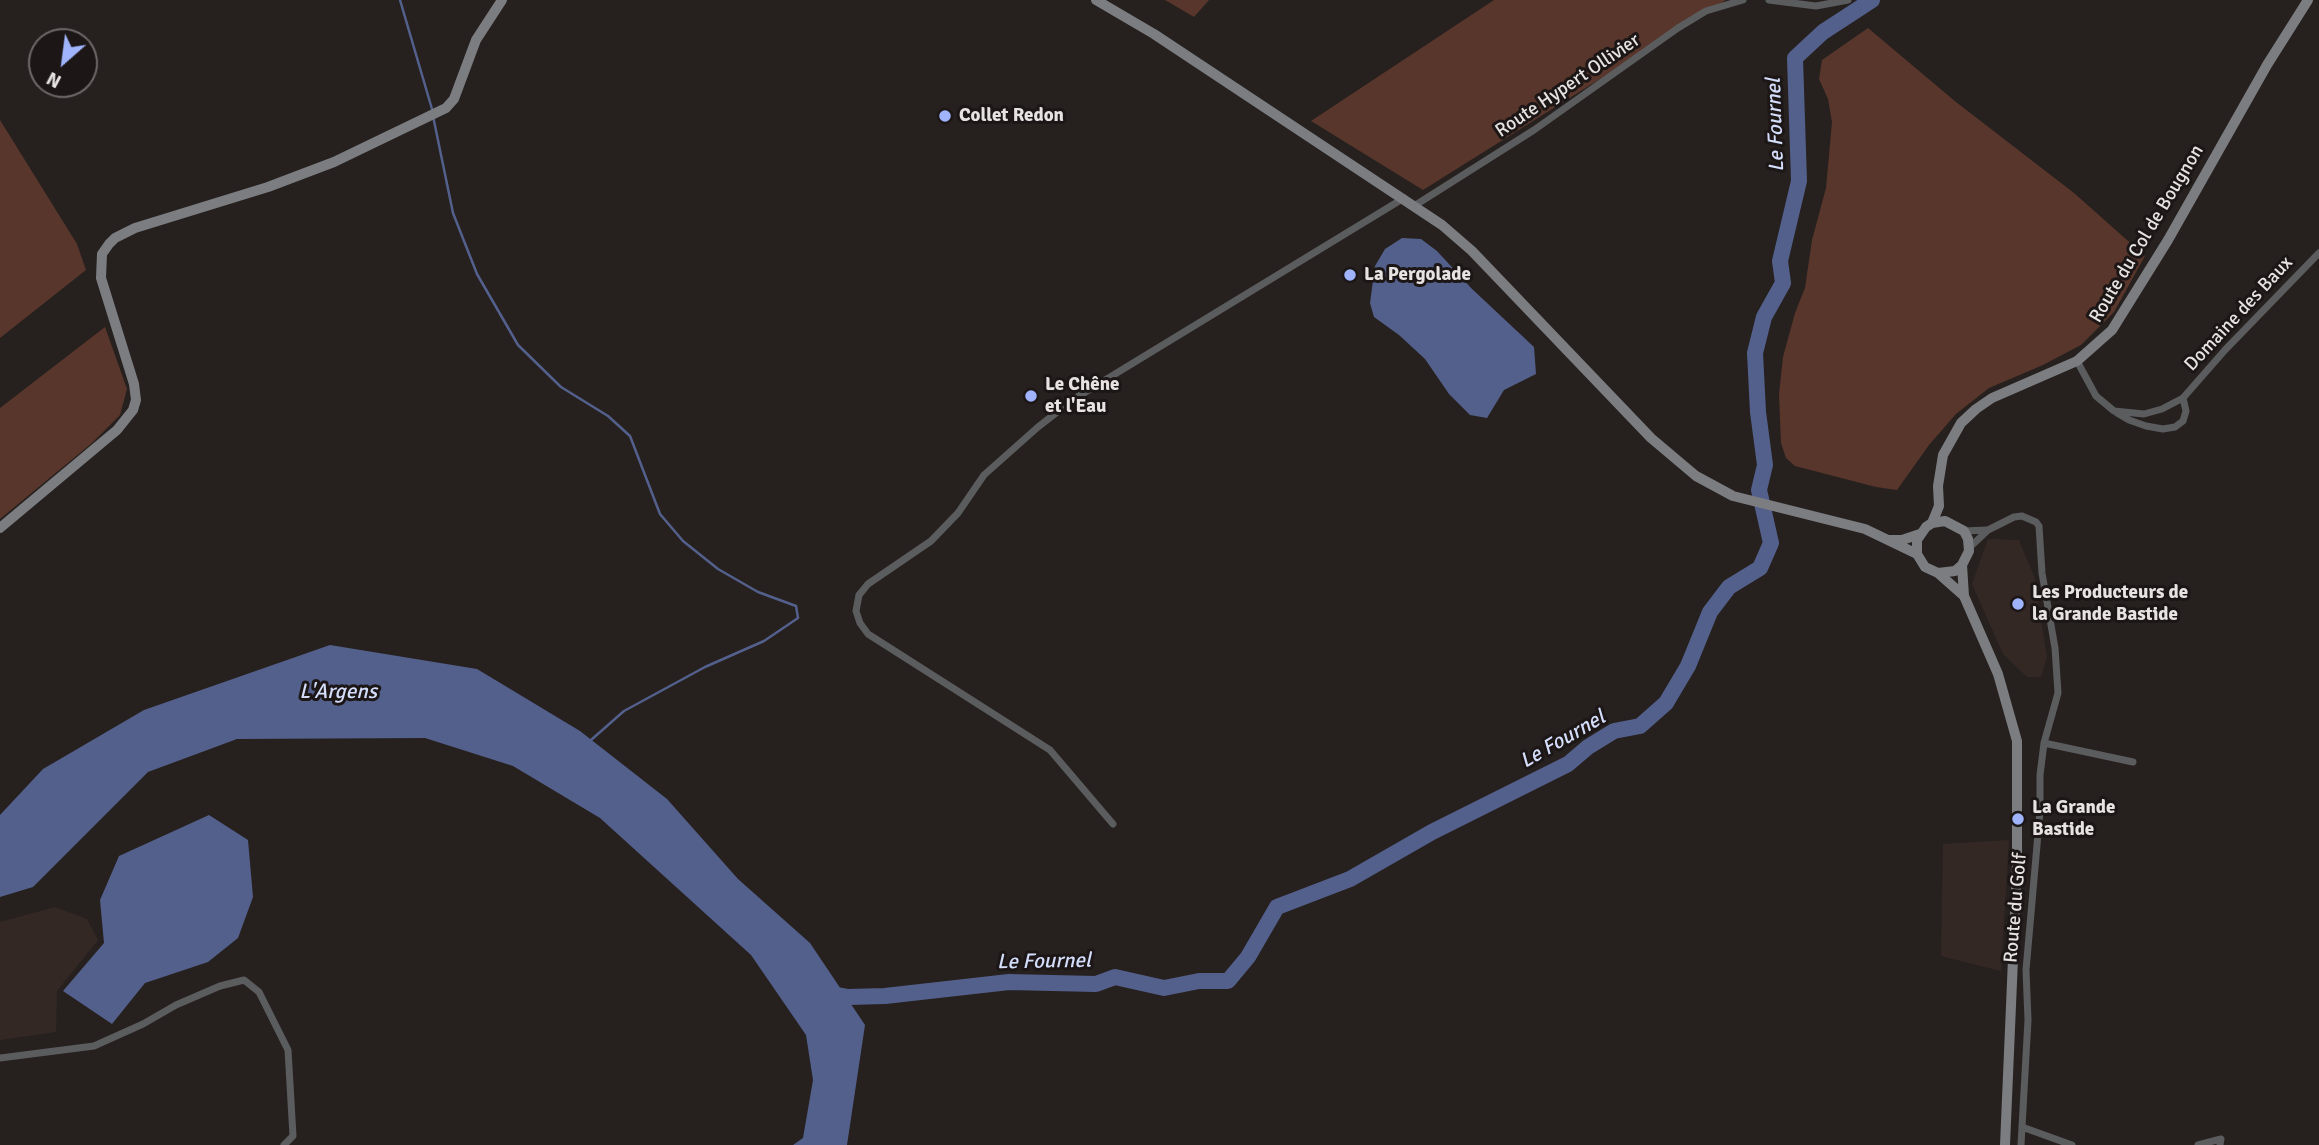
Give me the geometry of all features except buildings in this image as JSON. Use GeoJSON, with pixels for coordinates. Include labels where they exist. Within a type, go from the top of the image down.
{"type":"FeatureCollection","features":[{"type":"Feature","properties":{"kind":"main road"},"geometry":{"type":"LineString","coordinates":[[0,528],[117,430],[133,410],[136,400],[134,384],[101,278],[102,254],[115,238],[135,228],[301,175],[446,108],[454,99],[476,40],[502,0]]}},
{"type":"Feature","properties":{"kind":"main road"},"geometry":{"type":"LineString","coordinates":[[1096,0],[1154,34],[1404,198],[1472,251],[1651,438],[1696,476],[1715,488],[1752,502],[1848,523],[1890,540],[1917,554],[1925,567],[1938,573],[1964,596]]}},
{"type":"Feature","properties":{"kind":"main road","name":"Route du Col de Bougnon"},"geometry":{"type":"LineString","coordinates":[[1932,523],[1939,506],[1938,486],[1943,455],[1961,423],[1992,398],[2077,361],[2105,338],[2125,313],[2267,65],[2308,0]]}},
{"type":"Feature","properties":{"kind":"main road"},"geometry":{"type":"LineString","coordinates":[[1938,573],[1955,571],[1967,559],[1969,548],[1964,531],[1950,523],[1939,506]]}},
{"type":"Feature","properties":{"kind":"main road"},"geometry":{"type":"LineString","coordinates":[[1917,554],[1920,534],[1932,523],[1950,523]]}},
{"type":"Feature","properties":{"kind":"main road"},"geometry":{"type":"LineString","coordinates":[[1890,540],[1902,540],[1920,534]]}},
{"type":"Feature","properties":{"kind":"main road"},"geometry":{"type":"LineString","coordinates":[[1962,565],[1964,596],[1998,674],[2017,741],[2017,866],[2005,1145]]}},
{"type":"Feature","properties":{"kind":"street","name":"Route Hypert Ollivier"},"geometry":{"type":"LineString","coordinates":[[1414,206],[1534,130],[1678,28],[1706,11],[1743,0]]}},
{"type":"Feature","properties":{"kind":"street"},"geometry":{"type":"LineString","coordinates":[[1769,0],[1816,6],[1848,0]]}},
{"type":"Feature","properties":{"kind":"street"},"geometry":{"type":"LineString","coordinates":[[1113,824],[1050,750],[868,634],[856,611],[859,595],[868,584],[931,541],[958,513],[984,475],[1067,404],[1404,198]]}},
{"type":"Feature","properties":{"kind":"street","name":"Domaine des Baux"},"geometry":{"type":"LineString","coordinates":[[2114,411],[2155,412],[2183,398],[2225,349],[2319,253]]}},
{"type":"Feature","properties":{"kind":"street","name":"Domaine des Baux"},"geometry":{"type":"LineString","coordinates":[[2077,361],[2096,397],[2129,420],[2146,426],[2163,429],[2175,427],[2183,421],[2186,411],[2183,398]]}},
{"type":"Feature","properties":{"kind":"street","name":"Route du Golf"},"geometry":{"type":"LineString","coordinates":[[1969,548],[1988,530],[2014,517],[2030,518],[2039,526],[2040,556],[2055,648],[2058,693],[2044,743],[2040,775],[2040,810],[2026,970],[2028,1020],[2021,1145]]}},
{"type":"Feature","properties":{"kind":"street","name":"Route du Golf"},"geometry":{"type":"LineString","coordinates":[[1964,531],[1988,530]]}},
{"type":"Feature","properties":{"kind":"street"},"geometry":{"type":"LineString","coordinates":[[2044,743],[2133,762]]}},
{"type":"Feature","properties":{"kind":"street"},"geometry":{"type":"LineString","coordinates":[[0,1058],[94,1046],[143,1024],[176,1005],[220,986],[244,980],[259,992],[288,1050],[293,1136],[285,1145]]}},
{"type":"Feature","properties":{"kind":"street"},"geometry":{"type":"LineString","coordinates":[[2022,1127],[2072,1145]]}},
{"type":"Feature","properties":{"kind":"street"},"geometry":{"type":"LineString","coordinates":[[2198,1145],[2221,1139],[2220,1145]]}},
{"type":"Feature","properties":{"kind":"shaded area"},"geometry":{"type":"Polygon","coordinates":[[[1165,0],[1209,0],[1194,17],[1165,0]]]}},
{"type":"Feature","properties":{"kind":"shaded area"},"geometry":{"type":"Polygon","coordinates":[[[1494,0],[1726,0],[1423,190],[1311,121],[1494,0]]]}},
{"type":"Feature","properties":{"kind":"shaded area"},"geometry":{"type":"Polygon","coordinates":[[[1868,28],[1956,102],[2074,193],[2145,256],[2114,312],[2081,345],[1989,388],[1956,414],[1929,445],[1897,490],[1795,466],[1786,458],[1781,443],[1779,394],[1783,357],[1805,288],[1812,240],[1826,188],[1832,122],[1828,99],[1819,79],[1822,60],[1868,28]]]}},
{"type":"Feature","properties":{"kind":"shaded area"},"geometry":{"type":"Polygon","coordinates":[[[0,120],[77,244],[86,270],[0,338],[0,120]]]}},
{"type":"Feature","properties":{"kind":"shaded area"},"geometry":{"type":"Polygon","coordinates":[[[105,327],[127,389],[120,415],[92,443],[0,519],[0,408],[105,327]]]}},
{"type":"Feature","properties":{"kind":"shaded area"},"geometry":{"type":"Polygon","coordinates":[[[1988,539],[2019,540],[2034,576],[2047,657],[2041,677],[2027,677],[2003,654],[1972,584],[1988,539]]]}},
{"type":"Feature","properties":{"kind":"shaded area"},"geometry":{"type":"Polygon","coordinates":[[[2009,840],[2001,971],[1941,956],[1943,844],[2009,840]]]}},
{"type":"Feature","properties":{"kind":"shaded area"},"geometry":{"type":"Polygon","coordinates":[[[55,907],[87,919],[98,940],[57,991],[56,1032],[0,1040],[0,922],[55,907]]]}},
{"type":"Feature","properties":{"kind":"water"},"geometry":{"type":"Polygon","coordinates":[[[1402,238],[1421,239],[1437,251],[1471,288],[1534,347],[1536,374],[1504,390],[1487,418],[1470,415],[1449,394],[1425,359],[1374,317],[1370,303],[1375,266],[1385,249],[1402,238]]]}},
{"type":"Feature","properties":{"kind":"water","name":"L'Argens"},"geometry":{"type":"Polygon","coordinates":[[[330,645],[477,669],[580,731],[667,799],[738,879],[810,943],[865,1025],[847,1145],[793,1145],[803,1138],[813,1080],[806,1035],[751,955],[600,818],[513,766],[425,738],[237,739],[148,772],[33,887],[0,897],[0,815],[43,769],[144,710],[330,645]]]}},
{"type":"Feature","properties":{"kind":"water"},"geometry":{"type":"Polygon","coordinates":[[[209,815],[248,840],[253,897],[238,938],[208,962],[145,983],[112,1024],[63,991],[104,943],[100,900],[119,856],[209,815]]]}},
{"type":"Feature","properties":{"kind":"waterway"},"geometry":{"type":"LineString","coordinates":[[400,0],[432,109]]}},
{"type":"Feature","properties":{"kind":"waterway","name":"Le Fournel"},"geometry":{"type":"LineString","coordinates":[[827,993],[848,997],[885,996],[1009,982],[1096,984],[1115,977],[1164,988],[1199,981],[1228,981],[1248,957],[1277,907],[1350,879],[1432,832],[1568,764],[1588,747],[1614,731],[1640,726],[1666,703],[1688,666],[1710,612],[1729,587],[1760,568],[1771,543],[1759,490],[1765,465],[1758,412],[1755,353],[1764,317],[1783,283],[1780,261],[1799,181],[1795,58],[1823,32],[1872,0]]}},
{"type":"Feature","properties":{"kind":"waterway"},"geometry":{"type":"LineString","coordinates":[[433,116],[453,213],[477,274],[518,345],[561,387],[608,416],[630,436],[660,514],[683,541],[718,569],[758,592],[796,606],[798,618],[764,641],[705,667],[624,711],[591,740]]}},
{"type":"Feature","properties":{"kind":"place","name":"Collet Redon"},"geometry":{"type":"Point","coordinates":[945,116]}},
{"type":"Feature","properties":{"kind":"place","name":"La Pergolade"},"geometry":{"type":"Point","coordinates":[1350,275]}},
{"type":"Feature","properties":{"kind":"place","name":"Le Chêne et l'Eau"},"geometry":{"type":"Point","coordinates":[1031,396]}},
{"type":"Feature","properties":{"kind":"place","name":"Les Producteurs de la Grande Bastide"},"geometry":{"type":"Point","coordinates":[2018,604]}},
{"type":"Feature","properties":{"kind":"place","name":"La Grande Bastide"},"geometry":{"type":"Point","coordinates":[2018,819]}}]}
